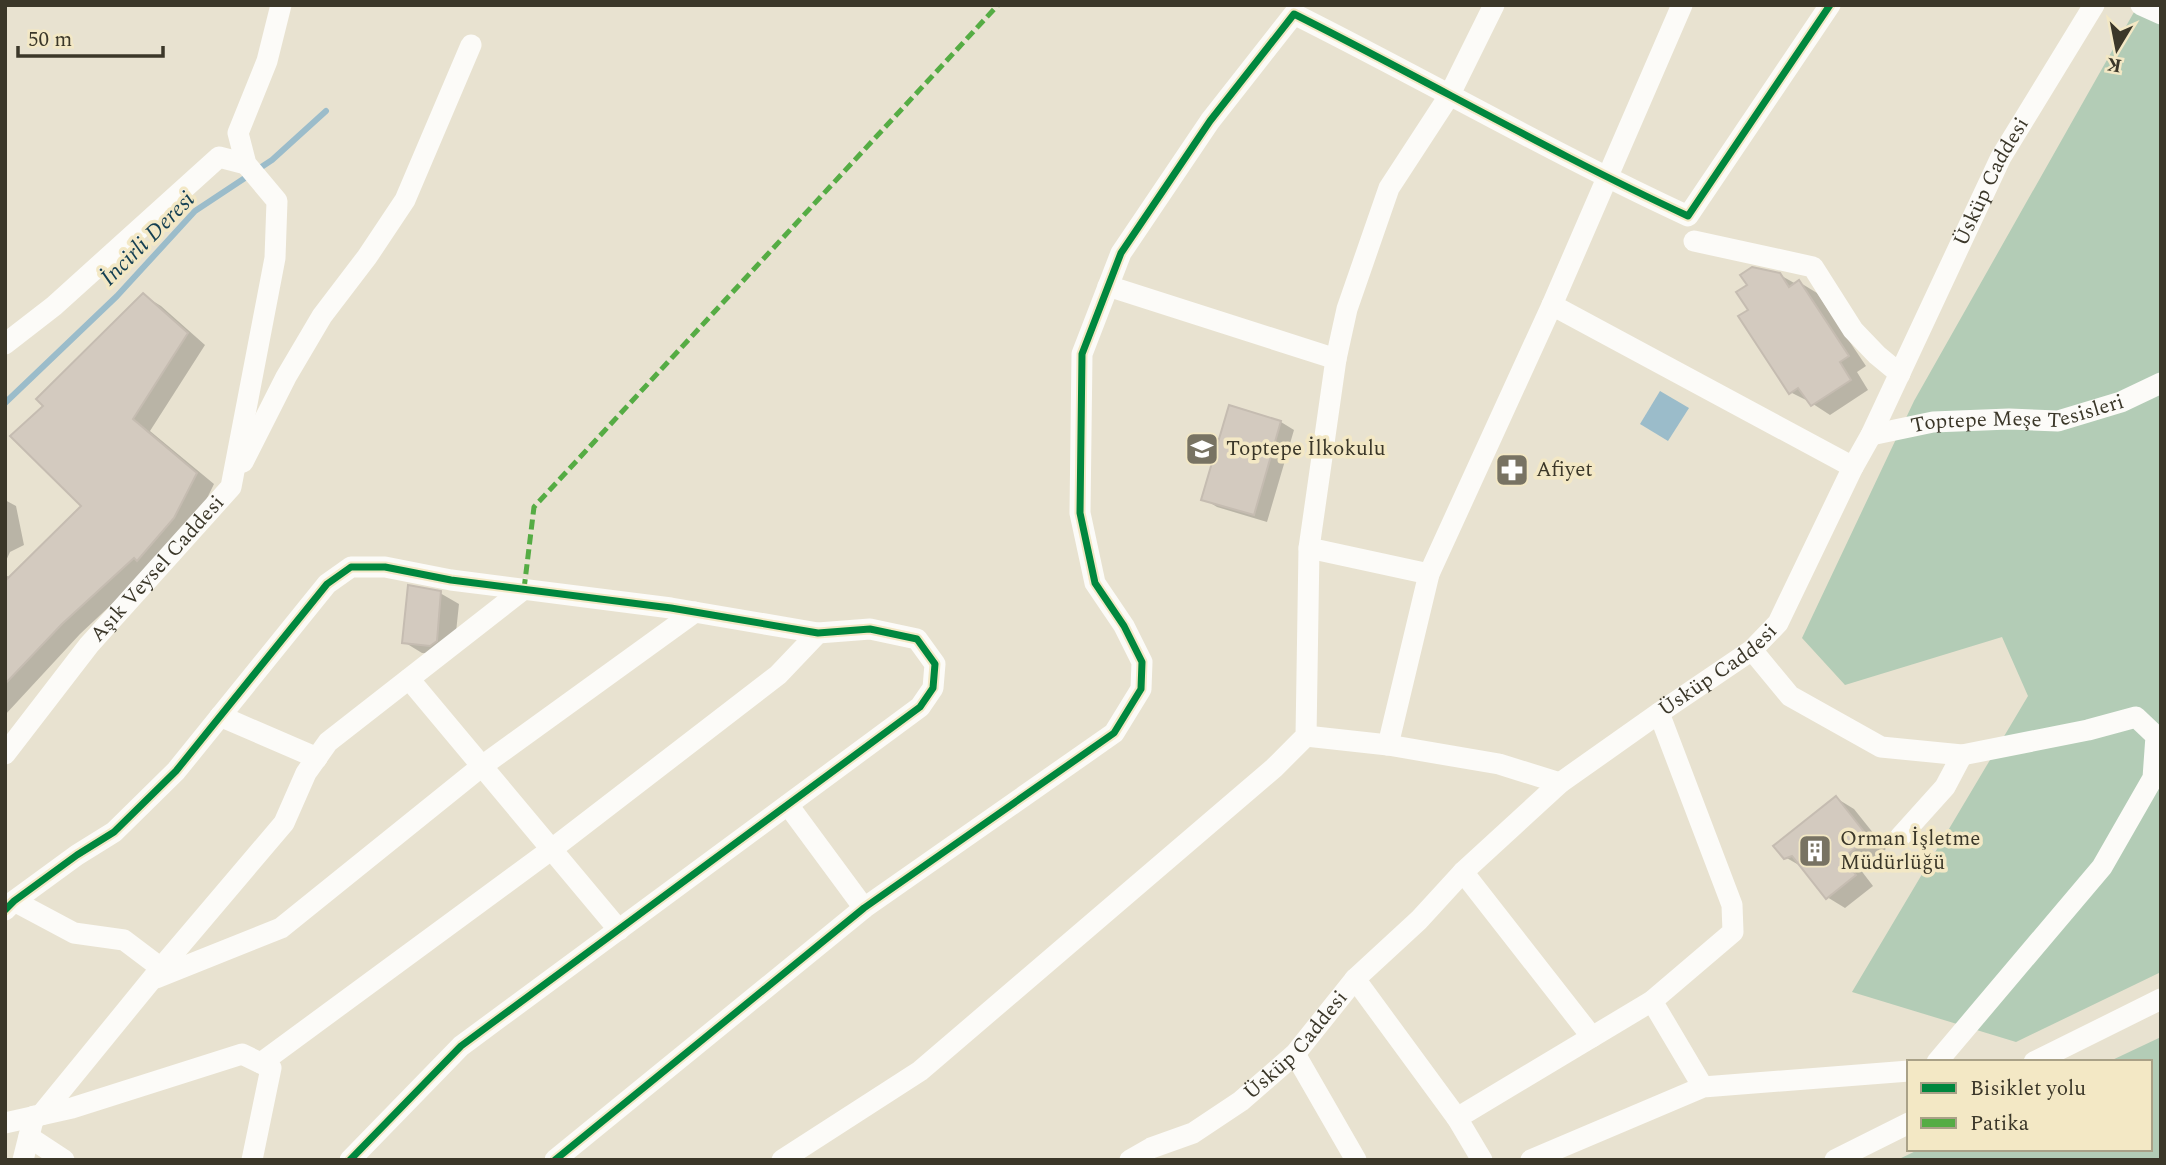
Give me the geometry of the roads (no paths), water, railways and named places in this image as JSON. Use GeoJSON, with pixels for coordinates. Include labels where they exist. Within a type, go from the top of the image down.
{"type":"FeatureCollection","features":[{"type":"Feature","properties":{"kind":"street"},"geometry":{"type":"LineString","coordinates":[[5,344],[54,306],[219,158],[246,164],[238,133],[267,61],[281,5]]}},
{"type":"Feature","properties":{"kind":"street"},"geometry":{"type":"LineString","coordinates":[[782,1160],[920,1071],[1274,768],[1306,736],[1309,548],[1336,359],[1347,309],[1390,188],[1449,96],[1494,5]]}},
{"type":"Feature","properties":{"kind":"street"},"geometry":{"type":"LineString","coordinates":[[1388,745],[1429,574],[1552,305],[1682,5]]}},
{"type":"Feature","properties":{"kind":"street"},"geometry":{"type":"LineString","coordinates":[[555,1160],[864,908],[1114,733],[1141,689],[1142,662],[1124,626],[1095,583],[1080,513],[1082,354],[1121,253],[1203,132],[1297,10],[1449,96],[1608,179],[1688,216],[1830,5]]}},
{"type":"Feature","properties":{"kind":"street","name":"Üsküp Caddesi"},"geometry":{"type":"LineString","coordinates":[[1130,1160],[1151,1148],[1193,1133],[1241,1101],[1295,1054],[1355,979],[1560,783],[1752,650],[1778,623],[1871,435],[2001,157],[2094,5]]}},
{"type":"Feature","properties":{"kind":"street"},"geometry":{"type":"LineString","coordinates":[[2141,5],[2161,14]]}},
{"type":"Feature","properties":{"kind":"street"},"geometry":{"type":"LineString","coordinates":[[231,487],[286,377],[322,316],[367,257],[405,200],[471,45]]}},
{"type":"Feature","properties":{"kind":"street","name":"Aşık Veysel Caddesi"},"geometry":{"type":"LineString","coordinates":[[5,754],[89,645],[231,487],[275,258],[277,201],[246,164]]}},
{"type":"Feature","properties":{"kind":"street"},"geometry":{"type":"LineString","coordinates":[[1694,241],[1812,267],[1853,330],[1900,374]]}},
{"type":"Feature","properties":{"kind":"street"},"geometry":{"type":"LineString","coordinates":[[1108,286],[1336,359]]}},
{"type":"Feature","properties":{"kind":"street"},"geometry":{"type":"LineString","coordinates":[[1552,305],[1853,467]]}},
{"type":"Feature","properties":{"kind":"street","name":"Toptepe Meşe Tesisleri"},"geometry":{"type":"LineString","coordinates":[[1871,435],[1933,422],[2009,419],[2058,421],[2121,402],[2161,383]]}},
{"type":"Feature","properties":{"kind":"street"},"geometry":{"type":"LineString","coordinates":[[1309,548],[1429,574]]}},
{"type":"Feature","properties":{"kind":"street"},"geometry":{"type":"LineString","coordinates":[[157,974],[124,940],[74,933],[10,905],[76,855],[114,832],[176,771],[327,584],[351,567],[385,567],[451,580],[695,612],[818,633],[870,629],[917,639],[935,664],[933,688],[920,707],[461,1046],[350,1160]]}},
{"type":"Feature","properties":{"kind":"street"},"geometry":{"type":"LineString","coordinates":[[23,1160],[35,1123],[284,823],[306,773],[328,742],[524,589]]}},
{"type":"Feature","properties":{"kind":"street"},"geometry":{"type":"LineString","coordinates":[[157,974],[281,928],[482,766],[695,612]]}},
{"type":"Feature","properties":{"kind":"street"},"geometry":{"type":"LineString","coordinates":[[261,1063],[552,849],[778,675],[818,633]]}},
{"type":"Feature","properties":{"kind":"street"},"geometry":{"type":"LineString","coordinates":[[1752,650],[1790,696],[1881,747],[1962,755],[2088,730],[2136,717],[2156,736],[2153,778],[2102,867],[1939,1060]]}},
{"type":"Feature","properties":{"kind":"street"},"geometry":{"type":"LineString","coordinates":[[409,679],[619,930]]}},
{"type":"Feature","properties":{"kind":"street"},"geometry":{"type":"LineString","coordinates":[[1457,1118],[1652,1000],[1733,932],[1732,905],[1658,713]]}},
{"type":"Feature","properties":{"kind":"street"},"geometry":{"type":"LineString","coordinates":[[220,716],[317,758]]}},
{"type":"Feature","properties":{"kind":"street"},"geometry":{"type":"LineString","coordinates":[[1306,736],[1388,745],[1499,764],[1560,783]]}},
{"type":"Feature","properties":{"kind":"street"},"geometry":{"type":"LineString","coordinates":[[1900,837],[1945,787],[1962,755]]}},
{"type":"Feature","properties":{"kind":"street"},"geometry":{"type":"LineString","coordinates":[[788,805],[864,908]]}},
{"type":"Feature","properties":{"kind":"street"},"geometry":{"type":"LineString","coordinates":[[1464,872],[1591,1037]]}},
{"type":"Feature","properties":{"kind":"street"},"geometry":{"type":"LineString","coordinates":[[1355,979],[1457,1118],[1482,1160]]}},
{"type":"Feature","properties":{"kind":"street"},"geometry":{"type":"LineString","coordinates":[[2038,1060],[2161,999]]}},
{"type":"Feature","properties":{"kind":"street"},"geometry":{"type":"LineString","coordinates":[[1652,1000],[1703,1087]]}},
{"type":"Feature","properties":{"kind":"street"},"geometry":{"type":"LineString","coordinates":[[5,1122],[35,1123],[72,1108],[242,1054],[271,1068],[251,1160]]}},
{"type":"Feature","properties":{"kind":"street"},"geometry":{"type":"LineString","coordinates":[[1295,1054],[1356,1160]]}},
{"type":"Feature","properties":{"kind":"street"},"geometry":{"type":"LineString","coordinates":[[1531,1160],[1703,1087],[1907,1071]]}},
{"type":"Feature","properties":{"kind":"street"},"geometry":{"type":"LineString","coordinates":[[35,1123],[64,1160]]}},
{"type":"Feature","properties":{"kind":"street"},"geometry":{"type":"LineString","coordinates":[[1835,1160],[1907,1124]]}},
{"type":"Feature","properties":{"kind":"water"},"geometry":{"type":"Polygon","coordinates":[[[1660,391],[1689,408],[1668,441],[1640,424],[1660,391]]]}},
{"type":"Feature","properties":{"kind":"waterway","name":"İncirli Deresi"},"geometry":{"type":"LineString","coordinates":[[5,403],[117,296],[195,211],[272,160],[326,111]]}},
{"type":"Feature","properties":{"kind":"place","name":"Toptepe İlkokulu"},"geometry":{"type":"Point","coordinates":[1202,449]}},
{"type":"Feature","properties":{"kind":"place","name":"Afiyet"},"geometry":{"type":"Point","coordinates":[1512,470]}},
{"type":"Feature","properties":{"kind":"place","name":"Orman İşletme Müdürlüğü"},"geometry":{"type":"Point","coordinates":[1815,851]}}]}
